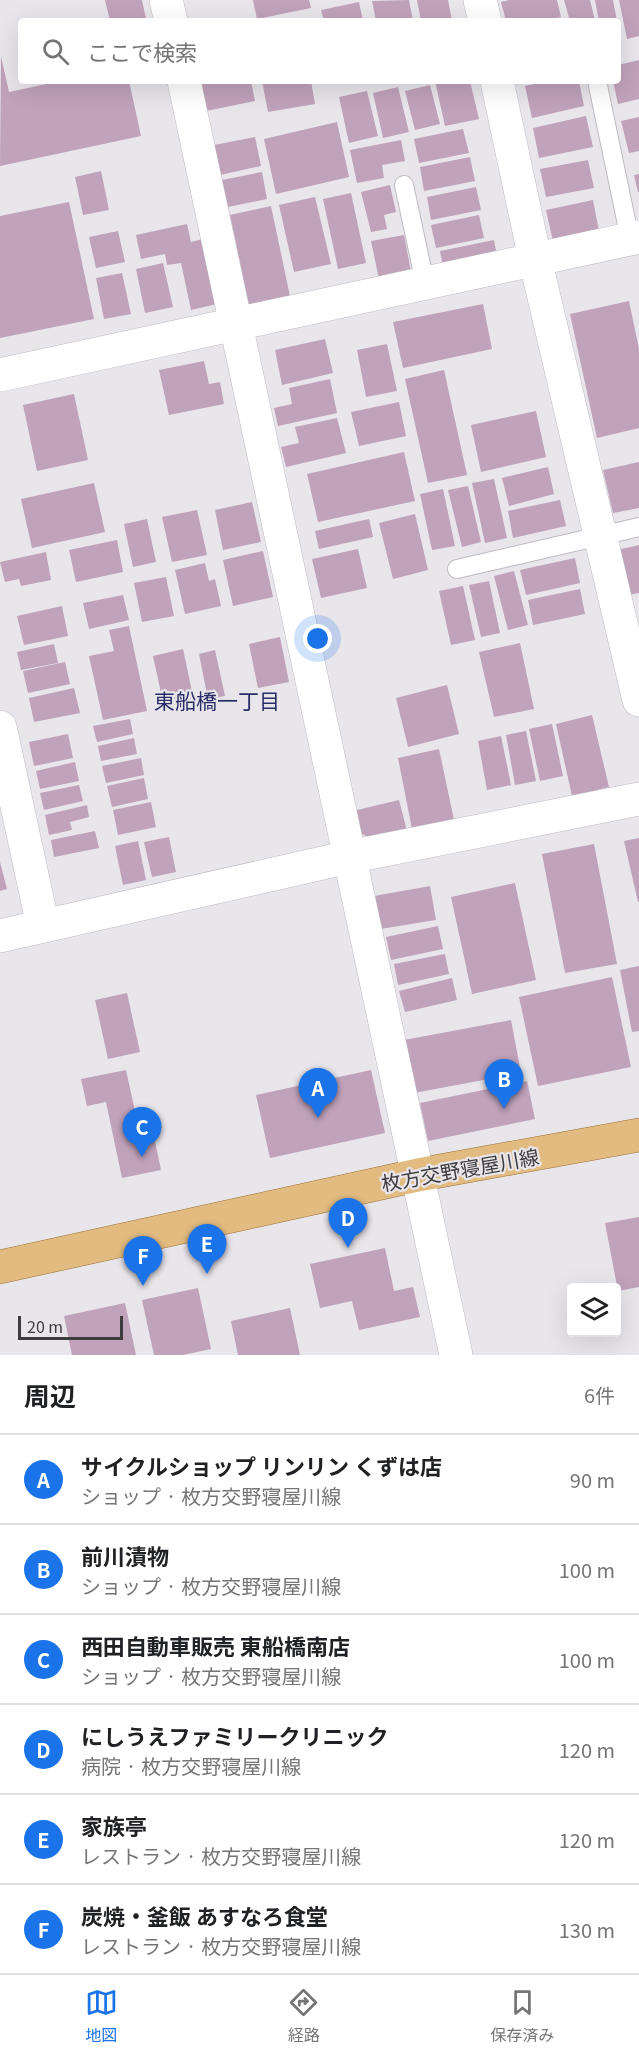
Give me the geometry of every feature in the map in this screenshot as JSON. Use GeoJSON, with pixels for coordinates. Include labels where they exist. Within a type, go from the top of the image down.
{"type":"FeatureCollection","features":[{"type":"Feature","properties":{"kind":"main road","name":"枚方交野寝屋川線"},"geometry":{"type":"LineString","coordinates":[[0,1266],[418,1175],[639,1135]]}},
{"type":"Feature","properties":{"kind":"street"},"geometry":{"type":"LineString","coordinates":[[166,0],[170,18]]}},
{"type":"Feature","properties":{"kind":"street"},"geometry":{"type":"LineString","coordinates":[[480,0],[484,18]]}},
{"type":"Feature","properties":{"kind":"street"},"geometry":{"type":"LineString","coordinates":[[185,84],[456,1355]]}},
{"type":"Feature","properties":{"kind":"street"},"geometry":{"type":"LineString","coordinates":[[499,84],[535,259],[639,700]]}},
{"type":"Feature","properties":{"kind":"street"},"geometry":{"type":"LineString","coordinates":[[0,375],[635,238]]}},
{"type":"Feature","properties":{"kind":"street"},"geometry":{"type":"LineString","coordinates":[[0,727],[43,926]]}},
{"type":"Feature","properties":{"kind":"street"},"geometry":{"type":"LineString","coordinates":[[0,936],[349,857],[639,799]]}},
{"type":"Feature","properties":{"kind":"lane"},"geometry":{"type":"LineString","coordinates":[[598,84],[635,238]]}},
{"type":"Feature","properties":{"kind":"lane"},"geometry":{"type":"LineString","coordinates":[[404,185],[425,283]]}},
{"type":"Feature","properties":{"kind":"lane"},"geometry":{"type":"LineString","coordinates":[[457,569],[639,527]]}},
{"type":"Feature","properties":{"kind":"building"},"geometry":{"type":"Polygon","coordinates":[[[105,0],[142,0],[146,18],[109,18],[105,0]]]}},
{"type":"Feature","properties":{"kind":"building"},"geometry":{"type":"Polygon","coordinates":[[[253,0],[309,0],[311,8],[257,18],[253,0]]]}},
{"type":"Feature","properties":{"kind":"building"},"geometry":{"type":"Polygon","coordinates":[[[409,0],[412,18],[375,18],[372,1],[409,0]]]}},
{"type":"Feature","properties":{"kind":"building"},"geometry":{"type":"Polygon","coordinates":[[[417,0],[448,0],[451,18],[420,18],[417,0]]]}},
{"type":"Feature","properties":{"kind":"building"},"geometry":{"type":"Polygon","coordinates":[[[557,0],[561,17],[505,18],[501,2],[557,0]]]}},
{"type":"Feature","properties":{"kind":"building"},"geometry":{"type":"Polygon","coordinates":[[[564,0],[590,0],[594,18],[569,18],[564,0]]]}},
{"type":"Feature","properties":{"kind":"building"},"geometry":{"type":"Polygon","coordinates":[[[595,0],[613,0],[616,18],[598,18],[595,0]]]}},
{"type":"Feature","properties":{"kind":"building"},"geometry":{"type":"Polygon","coordinates":[[[619,0],[639,0],[639,36],[627,39],[619,0]]]}},
{"type":"Feature","properties":{"kind":"building"},"geometry":{"type":"Polygon","coordinates":[[[359,2],[362,18],[323,18],[321,10],[359,2]]]}},
{"type":"Feature","properties":{"kind":"building"},"geometry":{"type":"Polygon","coordinates":[[[1,56],[9,92],[46,84],[130,84],[141,136],[0,166],[1,56]]]}},
{"type":"Feature","properties":{"kind":"building"},"geometry":{"type":"Polygon","coordinates":[[[639,60],[639,99],[618,104],[614,84],[621,84],[621,64],[639,60]]]}},
{"type":"Feature","properties":{"kind":"building"},"geometry":{"type":"Polygon","coordinates":[[[201,84],[252,84],[255,101],[206,111],[201,84]]]}},
{"type":"Feature","properties":{"kind":"building"},"geometry":{"type":"Polygon","coordinates":[[[263,84],[312,84],[315,104],[268,112],[263,84]]]}},
{"type":"Feature","properties":{"kind":"building"},"geometry":{"type":"Polygon","coordinates":[[[436,84],[471,84],[479,119],[445,126],[436,84]]]}},
{"type":"Feature","properties":{"kind":"building"},"geometry":{"type":"Polygon","coordinates":[[[580,84],[584,106],[532,118],[525,86],[580,84]]]}},
{"type":"Feature","properties":{"kind":"building"},"geometry":{"type":"Polygon","coordinates":[[[430,85],[440,124],[415,130],[405,91],[430,85]]]}},
{"type":"Feature","properties":{"kind":"building"},"geometry":{"type":"Polygon","coordinates":[[[398,87],[409,132],[383,138],[373,93],[398,87]]]}},
{"type":"Feature","properties":{"kind":"building"},"geometry":{"type":"Polygon","coordinates":[[[367,91],[378,136],[349,143],[339,97],[367,91]]]}},
{"type":"Feature","properties":{"kind":"building"},"geometry":{"type":"Polygon","coordinates":[[[586,116],[593,147],[539,158],[533,128],[586,116]]]}},
{"type":"Feature","properties":{"kind":"building"},"geometry":{"type":"Polygon","coordinates":[[[639,117],[639,151],[629,153],[621,121],[639,117]]]}},
{"type":"Feature","properties":{"kind":"building"},"geometry":{"type":"Polygon","coordinates":[[[337,122],[349,177],[276,194],[264,139],[337,122]]]}},
{"type":"Feature","properties":{"kind":"building"},"geometry":{"type":"Polygon","coordinates":[[[463,129],[469,153],[419,163],[414,139],[463,129]]]}},
{"type":"Feature","properties":{"kind":"building"},"geometry":{"type":"Polygon","coordinates":[[[255,137],[261,166],[220,175],[214,145],[255,137]]]}},
{"type":"Feature","properties":{"kind":"building"},"geometry":{"type":"Polygon","coordinates":[[[401,140],[405,161],[382,165],[384,178],[357,183],[350,150],[401,140]]]}},
{"type":"Feature","properties":{"kind":"building"},"geometry":{"type":"Polygon","coordinates":[[[470,157],[475,181],[424,191],[420,167],[470,157]]]}},
{"type":"Feature","properties":{"kind":"building"},"geometry":{"type":"Polygon","coordinates":[[[588,160],[594,188],[546,197],[540,169],[588,160]]]}},
{"type":"Feature","properties":{"kind":"building"},"geometry":{"type":"Polygon","coordinates":[[[101,171],[109,210],[83,215],[75,177],[101,171]]]}},
{"type":"Feature","properties":{"kind":"building"},"geometry":{"type":"Polygon","coordinates":[[[262,172],[267,199],[228,207],[222,180],[262,172]]]}},
{"type":"Feature","properties":{"kind":"building"},"geometry":{"type":"Polygon","coordinates":[[[639,174],[639,192],[638,192],[634,175],[639,174]]]}},
{"type":"Feature","properties":{"kind":"building"},"geometry":{"type":"Polygon","coordinates":[[[390,185],[396,212],[384,215],[387,229],[371,232],[361,192],[390,185]]]}},
{"type":"Feature","properties":{"kind":"building"},"geometry":{"type":"Polygon","coordinates":[[[476,187],[481,210],[431,220],[427,197],[476,187]]]}},
{"type":"Feature","properties":{"kind":"building"},"geometry":{"type":"Polygon","coordinates":[[[351,193],[366,263],[338,269],[323,199],[351,193]]]}},
{"type":"Feature","properties":{"kind":"building"},"geometry":{"type":"Polygon","coordinates":[[[315,197],[331,264],[294,272],[279,205],[315,197]]]}},
{"type":"Feature","properties":{"kind":"building"},"geometry":{"type":"Polygon","coordinates":[[[593,200],[600,236],[554,246],[546,210],[593,200]]]}},
{"type":"Feature","properties":{"kind":"building"},"geometry":{"type":"Polygon","coordinates":[[[69,202],[94,319],[0,338],[0,216],[69,202]]]}},
{"type":"Feature","properties":{"kind":"building"},"geometry":{"type":"Polygon","coordinates":[[[271,206],[291,301],[250,310],[230,215],[271,206]]]}},
{"type":"Feature","properties":{"kind":"building"},"geometry":{"type":"Polygon","coordinates":[[[479,215],[484,238],[436,248],[431,225],[479,215]]]}},
{"type":"Feature","properties":{"kind":"building"},"geometry":{"type":"Polygon","coordinates":[[[187,224],[191,242],[207,238],[221,303],[191,310],[181,263],[167,265],[165,254],[141,259],[136,235],[187,224]]]}},
{"type":"Feature","properties":{"kind":"building"},"geometry":{"type":"Polygon","coordinates":[[[118,231],[125,262],[96,268],[89,237],[118,231]]]}},
{"type":"Feature","properties":{"kind":"building"},"geometry":{"type":"Polygon","coordinates":[[[404,235],[412,277],[380,284],[371,241],[404,235]]]}},
{"type":"Feature","properties":{"kind":"building"},"geometry":{"type":"Polygon","coordinates":[[[494,240],[498,261],[444,272],[440,251],[494,240]]]}},
{"type":"Feature","properties":{"kind":"building"},"geometry":{"type":"Polygon","coordinates":[[[163,263],[173,307],[145,313],[136,269],[163,263]]]}},
{"type":"Feature","properties":{"kind":"building"},"geometry":{"type":"Polygon","coordinates":[[[122,273],[131,314],[104,319],[96,278],[122,273]]]}},
{"type":"Feature","properties":{"kind":"building"},"geometry":{"type":"Polygon","coordinates":[[[629,301],[639,349],[639,428],[597,438],[570,314],[629,301]]]}},
{"type":"Feature","properties":{"kind":"building"},"geometry":{"type":"Polygon","coordinates":[[[483,304],[492,349],[403,368],[393,322],[483,304]]]}},
{"type":"Feature","properties":{"kind":"building"},"geometry":{"type":"Polygon","coordinates":[[[325,339],[333,373],[282,385],[275,350],[325,339]]]}},
{"type":"Feature","properties":{"kind":"building"},"geometry":{"type":"Polygon","coordinates":[[[387,344],[397,391],[366,397],[357,350],[387,344]]]}},
{"type":"Feature","properties":{"kind":"building"},"geometry":{"type":"Polygon","coordinates":[[[204,361],[209,384],[220,382],[224,404],[169,415],[159,370],[204,361]]]}},
{"type":"Feature","properties":{"kind":"building"},"geometry":{"type":"Polygon","coordinates":[[[444,370],[467,475],[428,483],[405,379],[444,370]]]}},
{"type":"Feature","properties":{"kind":"building"},"geometry":{"type":"Polygon","coordinates":[[[330,379],[337,413],[278,426],[274,408],[292,404],[289,388],[330,379]]]}},
{"type":"Feature","properties":{"kind":"building"},"geometry":{"type":"Polygon","coordinates":[[[74,394],[88,460],[37,471],[23,405],[74,394]]]}},
{"type":"Feature","properties":{"kind":"building"},"geometry":{"type":"Polygon","coordinates":[[[399,402],[406,436],[359,446],[351,412],[399,402]]]}},
{"type":"Feature","properties":{"kind":"building"},"geometry":{"type":"Polygon","coordinates":[[[536,411],[546,457],[481,472],[471,425],[536,411]]]}},
{"type":"Feature","properties":{"kind":"building"},"geometry":{"type":"Polygon","coordinates":[[[337,418],[346,453],[286,467],[281,447],[299,443],[295,427],[337,418]]]}},
{"type":"Feature","properties":{"kind":"building"},"geometry":{"type":"Polygon","coordinates":[[[404,452],[415,501],[318,522],[307,474],[404,452]]]}},
{"type":"Feature","properties":{"kind":"building"},"geometry":{"type":"Polygon","coordinates":[[[639,462],[639,508],[613,513],[603,470],[639,462]]]}},
{"type":"Feature","properties":{"kind":"building"},"geometry":{"type":"Polygon","coordinates":[[[548,467],[554,494],[509,506],[502,478],[548,467]]]}},
{"type":"Feature","properties":{"kind":"building"},"geometry":{"type":"Polygon","coordinates":[[[494,479],[507,538],[485,543],[472,483],[494,479]]]}},
{"type":"Feature","properties":{"kind":"building"},"geometry":{"type":"Polygon","coordinates":[[[94,483],[105,532],[32,548],[21,499],[94,483]]]}},
{"type":"Feature","properties":{"kind":"building"},"geometry":{"type":"Polygon","coordinates":[[[468,486],[481,542],[462,547],[448,490],[468,486]]]}},
{"type":"Feature","properties":{"kind":"building"},"geometry":{"type":"Polygon","coordinates":[[[443,489],[455,546],[432,550],[420,494],[443,489]]]}},
{"type":"Feature","properties":{"kind":"building"},"geometry":{"type":"Polygon","coordinates":[[[560,500],[566,526],[513,538],[508,511],[560,500]]]}},
{"type":"Feature","properties":{"kind":"building"},"geometry":{"type":"Polygon","coordinates":[[[252,502],[261,542],[223,550],[215,510],[252,502]]]}},
{"type":"Feature","properties":{"kind":"building"},"geometry":{"type":"Polygon","coordinates":[[[197,510],[207,555],[172,562],[162,517],[197,510]]]}},
{"type":"Feature","properties":{"kind":"building"},"geometry":{"type":"Polygon","coordinates":[[[415,514],[428,570],[393,579],[379,523],[415,514]]]}},
{"type":"Feature","properties":{"kind":"building"},"geometry":{"type":"Polygon","coordinates":[[[147,519],[156,562],[133,567],[124,524],[147,519]]]}},
{"type":"Feature","properties":{"kind":"building"},"geometry":{"type":"Polygon","coordinates":[[[369,519],[373,537],[319,549],[315,531],[369,519]]]}},
{"type":"Feature","properties":{"kind":"building"},"geometry":{"type":"Polygon","coordinates":[[[117,540],[123,572],[76,582],[69,550],[117,540]]]}},
{"type":"Feature","properties":{"kind":"building"},"geometry":{"type":"Polygon","coordinates":[[[639,545],[639,593],[627,595],[617,550],[639,545]]]}},
{"type":"Feature","properties":{"kind":"building"},"geometry":{"type":"Polygon","coordinates":[[[358,549],[367,588],[321,598],[312,559],[358,549]]]}},
{"type":"Feature","properties":{"kind":"building"},"geometry":{"type":"Polygon","coordinates":[[[263,551],[273,597],[233,606],[223,560],[263,551]]]}},
{"type":"Feature","properties":{"kind":"building"},"geometry":{"type":"Polygon","coordinates":[[[46,552],[51,580],[21,586],[19,579],[5,582],[0,562],[46,552]]]}},
{"type":"Feature","properties":{"kind":"building"},"geometry":{"type":"Polygon","coordinates":[[[575,558],[580,583],[526,595],[520,570],[575,558]]]}},
{"type":"Feature","properties":{"kind":"building"},"geometry":{"type":"Polygon","coordinates":[[[205,563],[209,581],[215,579],[221,606],[185,614],[175,570],[205,563]]]}},
{"type":"Feature","properties":{"kind":"building"},"geometry":{"type":"Polygon","coordinates":[[[514,571],[528,625],[508,630],[494,576],[514,571]]]}},
{"type":"Feature","properties":{"kind":"building"},"geometry":{"type":"Polygon","coordinates":[[[166,577],[174,616],[142,622],[134,583],[166,577]]]}},
{"type":"Feature","properties":{"kind":"building"},"geometry":{"type":"Polygon","coordinates":[[[489,581],[500,633],[481,637],[469,585],[489,581]]]}},
{"type":"Feature","properties":{"kind":"building"},"geometry":{"type":"Polygon","coordinates":[[[463,586],[475,640],[451,645],[439,591],[463,586]]]}},
{"type":"Feature","properties":{"kind":"building"},"geometry":{"type":"Polygon","coordinates":[[[580,589],[585,614],[533,625],[528,600],[580,589]]]}},
{"type":"Feature","properties":{"kind":"building"},"geometry":{"type":"Polygon","coordinates":[[[123,595],[129,620],[89,629],[83,603],[123,595]]]}},
{"type":"Feature","properties":{"kind":"building"},"geometry":{"type":"Polygon","coordinates":[[[62,606],[68,636],[24,645],[17,616],[62,606]]]}},
{"type":"Feature","properties":{"kind":"building"},"geometry":{"type":"Polygon","coordinates":[[[129,626],[147,711],[103,720],[89,656],[114,651],[109,630],[129,626]]]}},
{"type":"Feature","properties":{"kind":"building"},"geometry":{"type":"Polygon","coordinates":[[[280,637],[289,682],[258,688],[249,644],[280,637]]]}},
{"type":"Feature","properties":{"kind":"building"},"geometry":{"type":"Polygon","coordinates":[[[520,643],[534,709],[494,717],[479,652],[520,643]]]}},
{"type":"Feature","properties":{"kind":"building"},"geometry":{"type":"Polygon","coordinates":[[[54,644],[58,663],[21,670],[17,652],[54,644]]]}},
{"type":"Feature","properties":{"kind":"building"},"geometry":{"type":"Polygon","coordinates":[[[183,649],[194,701],[164,707],[153,656],[183,649]]]}},
{"type":"Feature","properties":{"kind":"building"},"geometry":{"type":"Polygon","coordinates":[[[215,650],[225,696],[208,699],[199,654],[215,650]]]}},
{"type":"Feature","properties":{"kind":"building"},"geometry":{"type":"Polygon","coordinates":[[[65,662],[70,684],[28,693],[23,671],[65,662]]]}},
{"type":"Feature","properties":{"kind":"building"},"geometry":{"type":"Polygon","coordinates":[[[447,685],[459,734],[408,747],[396,698],[447,685]]]}},
{"type":"Feature","properties":{"kind":"building"},"geometry":{"type":"Polygon","coordinates":[[[74,688],[80,713],[34,722],[29,698],[74,688]]]}},
{"type":"Feature","properties":{"kind":"building"},"geometry":{"type":"Polygon","coordinates":[[[592,715],[609,787],[572,796],[556,724],[592,715]]]}},
{"type":"Feature","properties":{"kind":"building"},"geometry":{"type":"Polygon","coordinates":[[[130,719],[133,734],[97,742],[93,726],[130,719]]]}},
{"type":"Feature","properties":{"kind":"building"},"geometry":{"type":"Polygon","coordinates":[[[552,724],[563,776],[540,781],[529,729],[552,724]]]}},
{"type":"Feature","properties":{"kind":"building"},"geometry":{"type":"Polygon","coordinates":[[[526,731],[536,781],[515,785],[506,735],[526,731]]]}},
{"type":"Feature","properties":{"kind":"building"},"geometry":{"type":"Polygon","coordinates":[[[68,734],[73,758],[34,766],[29,742],[68,734]]]}},
{"type":"Feature","properties":{"kind":"building"},"geometry":{"type":"Polygon","coordinates":[[[501,736],[511,785],[487,790],[478,741],[501,736]]]}},
{"type":"Feature","properties":{"kind":"building"},"geometry":{"type":"Polygon","coordinates":[[[134,738],[137,754],[101,761],[98,746],[134,738]]]}},
{"type":"Feature","properties":{"kind":"building"},"geometry":{"type":"Polygon","coordinates":[[[439,749],[454,820],[412,829],[398,758],[439,749]]]}},
{"type":"Feature","properties":{"kind":"building"},"geometry":{"type":"Polygon","coordinates":[[[141,758],[144,775],[106,783],[102,766],[141,758]]]}},
{"type":"Feature","properties":{"kind":"building"},"geometry":{"type":"Polygon","coordinates":[[[75,762],[79,781],[40,789],[36,771],[75,762]]]}},
{"type":"Feature","properties":{"kind":"building"},"geometry":{"type":"Polygon","coordinates":[[[144,778],[148,799],[112,807],[107,786],[144,778]]]}},
{"type":"Feature","properties":{"kind":"building"},"geometry":{"type":"Polygon","coordinates":[[[79,785],[83,801],[44,810],[40,793],[79,785]]]}},
{"type":"Feature","properties":{"kind":"building"},"geometry":{"type":"Polygon","coordinates":[[[399,800],[407,831],[374,839],[359,833],[353,811],[399,800]]]}},
{"type":"Feature","properties":{"kind":"building"},"geometry":{"type":"Polygon","coordinates":[[[151,802],[156,827],[118,835],[113,810],[151,802]]]}},
{"type":"Feature","properties":{"kind":"building"},"geometry":{"type":"Polygon","coordinates":[[[87,805],[89,817],[70,822],[72,830],[49,835],[45,815],[87,805]]]}},
{"type":"Feature","properties":{"kind":"building"},"geometry":{"type":"Polygon","coordinates":[[[95,831],[99,848],[54,857],[51,840],[95,831]]]}},
{"type":"Feature","properties":{"kind":"building"},"geometry":{"type":"Polygon","coordinates":[[[169,837],[176,872],[152,877],[144,842],[169,837]]]}},
{"type":"Feature","properties":{"kind":"building"},"geometry":{"type":"Polygon","coordinates":[[[639,838],[639,902],[638,902],[624,841],[639,838]]]}},
{"type":"Feature","properties":{"kind":"building"},"geometry":{"type":"Polygon","coordinates":[[[138,841],[146,880],[123,885],[115,846],[138,841]]]}},
{"type":"Feature","properties":{"kind":"building"},"geometry":{"type":"Polygon","coordinates":[[[594,844],[617,964],[565,973],[542,854],[594,844]]]}},
{"type":"Feature","properties":{"kind":"building"},"geometry":{"type":"Polygon","coordinates":[[[0,862],[7,889],[0,891],[0,862]]]}},
{"type":"Feature","properties":{"kind":"building"},"geometry":{"type":"Polygon","coordinates":[[[515,883],[536,980],[472,994],[451,897],[515,883]]]}},
{"type":"Feature","properties":{"kind":"building"},"geometry":{"type":"Polygon","coordinates":[[[430,886],[436,920],[380,929],[374,896],[430,886]]]}},
{"type":"Feature","properties":{"kind":"building"},"geometry":{"type":"Polygon","coordinates":[[[438,926],[443,949],[391,960],[386,937],[438,926]]]}},
{"type":"Feature","properties":{"kind":"building"},"geometry":{"type":"Polygon","coordinates":[[[445,954],[449,974],[398,985],[394,964],[445,954]]]}},
{"type":"Feature","properties":{"kind":"building"},"geometry":{"type":"Polygon","coordinates":[[[639,966],[639,1031],[632,1032],[620,970],[639,966]]]}},
{"type":"Feature","properties":{"kind":"building"},"geometry":{"type":"Polygon","coordinates":[[[612,977],[631,1067],[538,1086],[519,997],[612,977]]]}},
{"type":"Feature","properties":{"kind":"building"},"geometry":{"type":"Polygon","coordinates":[[[452,978],[457,1000],[405,1012],[399,991],[452,978]]]}},
{"type":"Feature","properties":{"kind":"building"},"geometry":{"type":"Polygon","coordinates":[[[127,993],[140,1052],[108,1059],[95,1000],[127,993]]]}},
{"type":"Feature","properties":{"kind":"building"},"geometry":{"type":"Polygon","coordinates":[[[511,1020],[521,1073],[414,1093],[404,1040],[511,1020]]]}},
{"type":"Feature","properties":{"kind":"building"},"geometry":{"type":"Polygon","coordinates":[[[126,1070],[135,1111],[148,1108],[161,1170],[122,1178],[106,1102],[87,1106],[81,1079],[126,1070]]]}},
{"type":"Feature","properties":{"kind":"building"},"geometry":{"type":"Polygon","coordinates":[[[371,1070],[385,1133],[270,1158],[256,1095],[371,1070]]]}},
{"type":"Feature","properties":{"kind":"building"},"geometry":{"type":"Polygon","coordinates":[[[527,1081],[535,1119],[428,1141],[420,1103],[527,1081]]]}},
{"type":"Feature","properties":{"kind":"building"},"geometry":{"type":"Polygon","coordinates":[[[639,1217],[639,1287],[621,1290],[621,1283],[616,1283],[605,1223],[639,1217]]]}},
{"type":"Feature","properties":{"kind":"building"},"geometry":{"type":"Polygon","coordinates":[[[385,1248],[394,1291],[413,1287],[420,1317],[359,1330],[352,1301],[320,1308],[310,1264],[385,1248]]]}},
{"type":"Feature","properties":{"kind":"building"},"geometry":{"type":"Polygon","coordinates":[[[198,1288],[211,1349],[183,1355],[154,1355],[142,1300],[198,1288]]]}},
{"type":"Feature","properties":{"kind":"building"},"geometry":{"type":"Polygon","coordinates":[[[125,1303],[136,1355],[72,1355],[64,1316],[125,1303]]]}},
{"type":"Feature","properties":{"kind":"building"},"geometry":{"type":"Polygon","coordinates":[[[290,1308],[300,1355],[238,1355],[231,1321],[290,1308]]]}},
{"type":"Feature","properties":{"kind":"place","name":"前川漬物"},"geometry":{"type":"Point","coordinates":[504,1109]}},
{"type":"Feature","properties":{"kind":"place","name":"サイクルショップ リンリン くずは店"},"geometry":{"type":"Point","coordinates":[318,1118]}},
{"type":"Feature","properties":{"kind":"place","name":"西田自動車販売 東船橋南店"},"geometry":{"type":"Point","coordinates":[142,1157]}},
{"type":"Feature","properties":{"kind":"place","name":"にしうえファミリークリニック"},"geometry":{"type":"Point","coordinates":[348,1248]}},
{"type":"Feature","properties":{"kind":"place","name":"家族亭"},"geometry":{"type":"Point","coordinates":[207,1274]}},
{"type":"Feature","properties":{"kind":"place","name":"炭焼・釜飯 あすなろ食堂"},"geometry":{"type":"Point","coordinates":[143,1286]}},
{"type":"Feature","properties":{"kind":"district","name":"東船橋一丁目"},"geometry":{"type":"Point","coordinates":[217,700]}}]}
